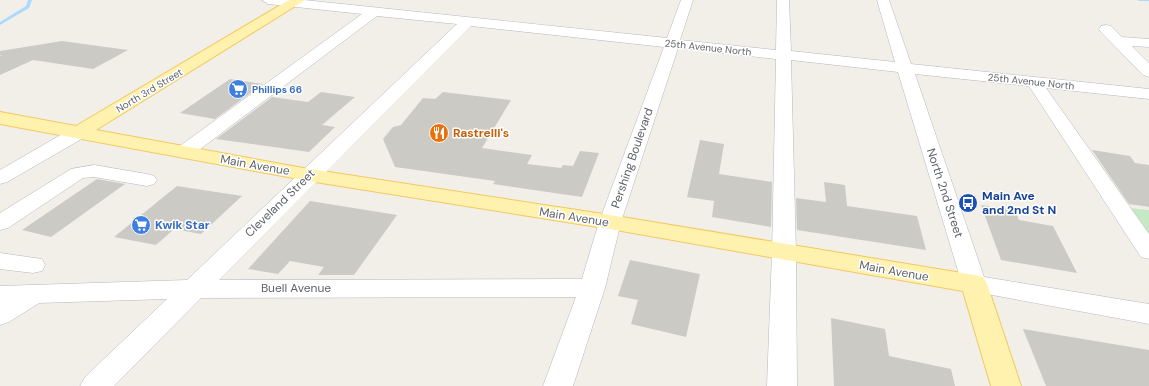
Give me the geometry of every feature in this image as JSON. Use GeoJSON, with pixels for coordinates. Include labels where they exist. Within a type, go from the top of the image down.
{"type":"FeatureCollection","features":[{"type":"Feature","properties":{"kind":"main road","name":"North 3rd Street"},"geometry":{"type":"LineString","coordinates":[[78,133],[296,1]]}},
{"type":"Feature","properties":{"kind":"main road","name":"Main Avenue"},"geometry":{"type":"LineString","coordinates":[[0,118],[310,175],[610,222],[784,253],[974,284]]}},
{"type":"Feature","properties":{"kind":"main road","name":"North 2nd Street"},"geometry":{"type":"LineString","coordinates":[[974,284],[1006,386]]}},
{"type":"Feature","properties":{"kind":"street","name":"25th Avenue North"},"geometry":{"type":"LineString","coordinates":[[268,0],[296,1],[466,22],[1149,94]]}},
{"type":"Feature","properties":{"kind":"street","name":"Pershing Boulevard"},"geometry":{"type":"LineString","coordinates":[[558,386],[592,288],[610,222],[687,0]]}},
{"type":"Feature","properties":{"kind":"street"},"geometry":{"type":"LineString","coordinates":[[782,386],[784,253],[783,0]]}},
{"type":"Feature","properties":{"kind":"street","name":"North 2nd Street"},"geometry":{"type":"LineString","coordinates":[[883,0],[974,284]]}},
{"type":"Feature","properties":{"kind":"street"},"geometry":{"type":"LineString","coordinates":[[400,14],[413,5]]}},
{"type":"Feature","properties":{"kind":"street"},"geometry":{"type":"LineString","coordinates":[[184,152],[375,11]]}},
{"type":"Feature","properties":{"kind":"street","name":"Cleveland Street"},"geometry":{"type":"LineString","coordinates":[[95,386],[466,22]]}},
{"type":"Feature","properties":{"kind":"street"},"geometry":{"type":"LineString","coordinates":[[1106,29],[1149,72]]}},
{"type":"Feature","properties":{"kind":"street"},"geometry":{"type":"LineString","coordinates":[[1118,41],[1149,43]]}},
{"type":"Feature","properties":{"kind":"street"},"geometry":{"type":"LineString","coordinates":[[1034,82],[1149,251]]}},
{"type":"Feature","properties":{"kind":"street","name":"North 3rd Street"},"geometry":{"type":"LineString","coordinates":[[0,178],[78,133]]}},
{"type":"Feature","properties":{"kind":"street"},"geometry":{"type":"LineString","coordinates":[[0,223],[78,173],[94,171],[147,180]]}},
{"type":"Feature","properties":{"kind":"street"},"geometry":{"type":"LineString","coordinates":[[0,261],[32,265]]}},
{"type":"Feature","properties":{"kind":"street","name":"Main Avenue"},"geometry":{"type":"LineString","coordinates":[[974,284],[1149,314]]}},
{"type":"Feature","properties":{"kind":"street","name":"Buell Avenue"},"geometry":{"type":"LineString","coordinates":[[0,295],[193,289],[592,288]]}},
{"type":"Feature","properties":{"kind":"street"},"geometry":{"type":"LineString","coordinates":[[0,315],[35,294]]}},
{"type":"Feature","properties":{"kind":"green space"},"geometry":{"type":"Polygon","coordinates":[[[1128,208],[1149,210],[1149,238],[1128,208]]]}},
{"type":"Feature","properties":{"kind":"building"},"geometry":{"type":"Polygon","coordinates":[[[62,41],[128,50],[93,69],[33,60],[0,75],[0,56],[2,55],[0,55],[0,51],[62,41]]]}},
{"type":"Feature","properties":{"kind":"building"},"geometry":{"type":"Polygon","coordinates":[[[230,79],[263,84],[215,119],[180,113],[230,79]]]}},
{"type":"Feature","properties":{"kind":"building"},"geometry":{"type":"Polygon","coordinates":[[[321,92],[355,97],[322,125],[335,127],[309,152],[216,139],[272,97],[308,102],[321,92]]]}},
{"type":"Feature","properties":{"kind":"building","name":"Rastrelli's"},"geometry":{"type":"Polygon","coordinates":[[[443,92],[511,100],[482,148],[532,155],[527,164],[561,168],[563,165],[573,166],[580,151],[599,153],[582,197],[493,184],[495,181],[395,167],[383,139],[393,127],[401,125],[423,98],[435,99],[443,92]]]}},
{"type":"Feature","properties":{"kind":"building"},"geometry":{"type":"Polygon","coordinates":[[[700,140],[724,144],[719,174],[772,182],[771,227],[712,217],[714,201],[687,197],[700,140]]]}},
{"type":"Feature","properties":{"kind":"building"},"geometry":{"type":"Polygon","coordinates":[[[1092,150],[1130,156],[1135,163],[1149,165],[1149,207],[1129,204],[1092,150]]]}},
{"type":"Feature","properties":{"kind":"building"},"geometry":{"type":"Polygon","coordinates":[[[97,179],[125,184],[51,237],[22,230],[97,179]]]}},
{"type":"Feature","properties":{"kind":"building"},"geometry":{"type":"Polygon","coordinates":[[[824,182],[845,185],[847,206],[917,216],[926,250],[797,230],[796,198],[826,202],[824,182]]]}},
{"type":"Feature","properties":{"kind":"building"},"geometry":{"type":"Polygon","coordinates":[[[177,186],[242,196],[201,234],[174,229],[156,245],[114,237],[177,186]]]}},
{"type":"Feature","properties":{"kind":"building"},"geometry":{"type":"Polygon","coordinates":[[[310,201],[397,215],[354,275],[318,275],[324,267],[290,261],[278,274],[248,269],[310,201]]]}},
{"type":"Feature","properties":{"kind":"building"},"geometry":{"type":"Polygon","coordinates":[[[981,205],[1015,210],[1019,220],[1053,226],[1077,273],[1001,260],[981,205]]]}},
{"type":"Feature","properties":{"kind":"building"},"geometry":{"type":"Polygon","coordinates":[[[630,260],[700,274],[686,337],[631,324],[638,300],[618,296],[630,260]]]}},
{"type":"Feature","properties":{"kind":"building"},"geometry":{"type":"Polygon","coordinates":[[[831,318],[885,329],[889,356],[951,369],[955,386],[834,386],[831,318]]]}},
{"type":"Feature","properties":{"kind":"building"},"geometry":{"type":"Polygon","coordinates":[[[1023,329],[1149,350],[1149,386],[1046,386],[1023,329]]]}},
{"type":"Feature","properties":{"kind":"waterway"},"geometry":{"type":"LineString","coordinates":[[0,24],[28,7],[30,0]]}},
{"type":"Feature","properties":{"kind":"waterway"},"geometry":{"type":"LineString","coordinates":[[1139,0],[1149,0]]}},
{"type":"Feature","properties":{"kind":"place","name":"Phillips 66"},"geometry":{"type":"Point","coordinates":[238,89]}},
{"type":"Feature","properties":{"kind":"place","name":"Rastrelli's"},"geometry":{"type":"Point","coordinates":[439,133]}},
{"type":"Feature","properties":{"kind":"place","name":"Main Ave and 2nd St N"},"geometry":{"type":"Point","coordinates":[968,203]}},
{"type":"Feature","properties":{"kind":"place","name":"Kwik Star"},"geometry":{"type":"Point","coordinates":[141,225]}}]}
